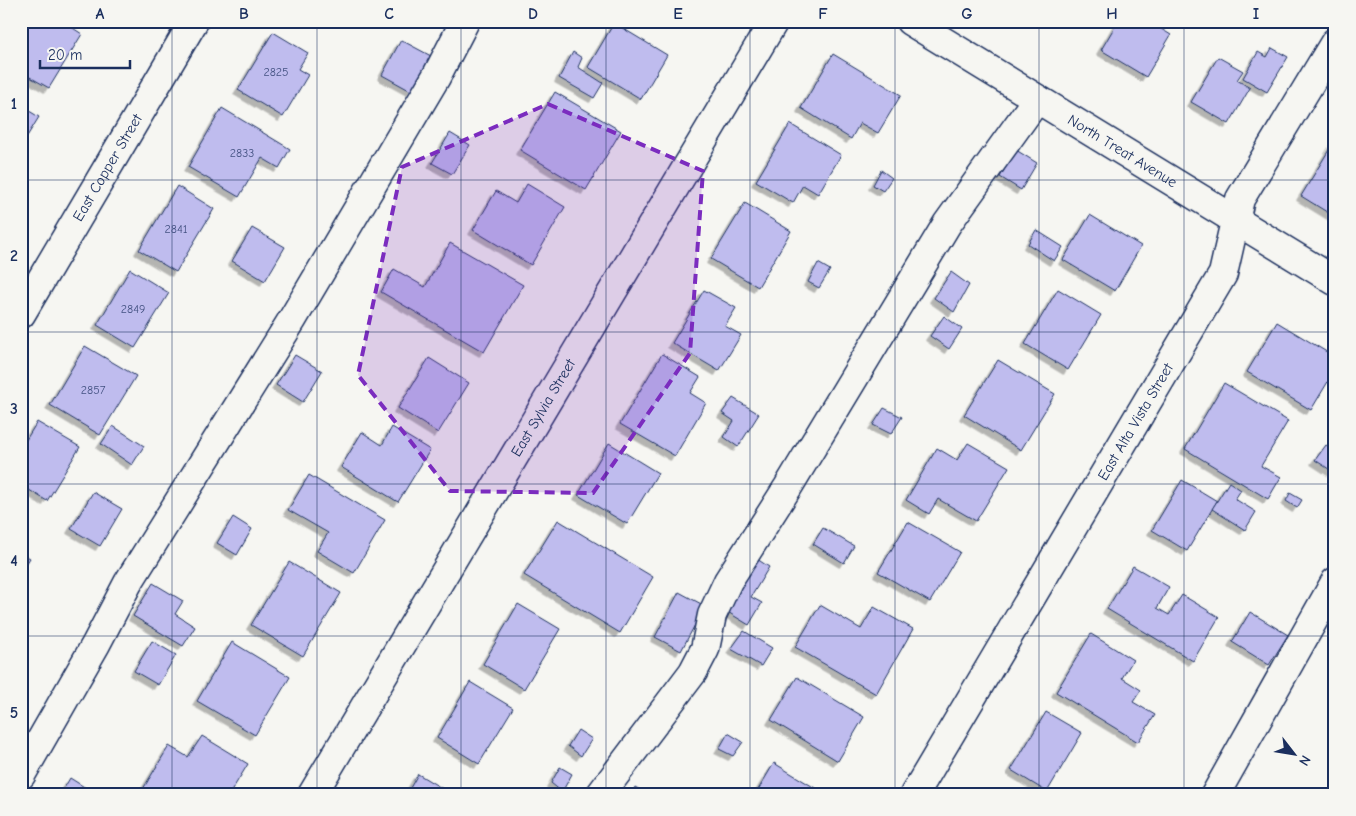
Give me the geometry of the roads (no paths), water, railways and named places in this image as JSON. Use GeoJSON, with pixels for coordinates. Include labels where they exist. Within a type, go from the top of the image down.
{"type":"FeatureCollection","features":[{"type":"Feature","properties":{"kind":"street","name":"East Copper Street"},"geometry":{"type":"LineString","coordinates":[[21,314],[194,21]]}},
{"type":"Feature","properties":{"kind":"street"},"geometry":{"type":"LineString","coordinates":[[21,775],[96,644],[128,582],[292,320],[436,77],[465,21]]}},
{"type":"Feature","properties":{"kind":"street","name":"East Sylvia Street"},"geometry":{"type":"LineString","coordinates":[[312,795],[774,21]]}},
{"type":"Feature","properties":{"kind":"street","name":"North Treat Avenue"},"geometry":{"type":"LineString","coordinates":[[915,22],[1037,99],[1335,281]]}},
{"type":"Feature","properties":{"kind":"street","name":"East Alta Vista Street"},"geometry":{"type":"LineString","coordinates":[[914,795],[1223,274],[1240,199],[1335,42]]}},
{"type":"Feature","properties":{"kind":"street"},"geometry":{"type":"LineString","coordinates":[[600,795],[693,672],[705,649],[712,615],[728,581],[788,487],[947,224],[1037,99]]}},
{"type":"Feature","properties":{"kind":"street"},"geometry":{"type":"LineString","coordinates":[[1215,795],[1335,582]]}}]}
